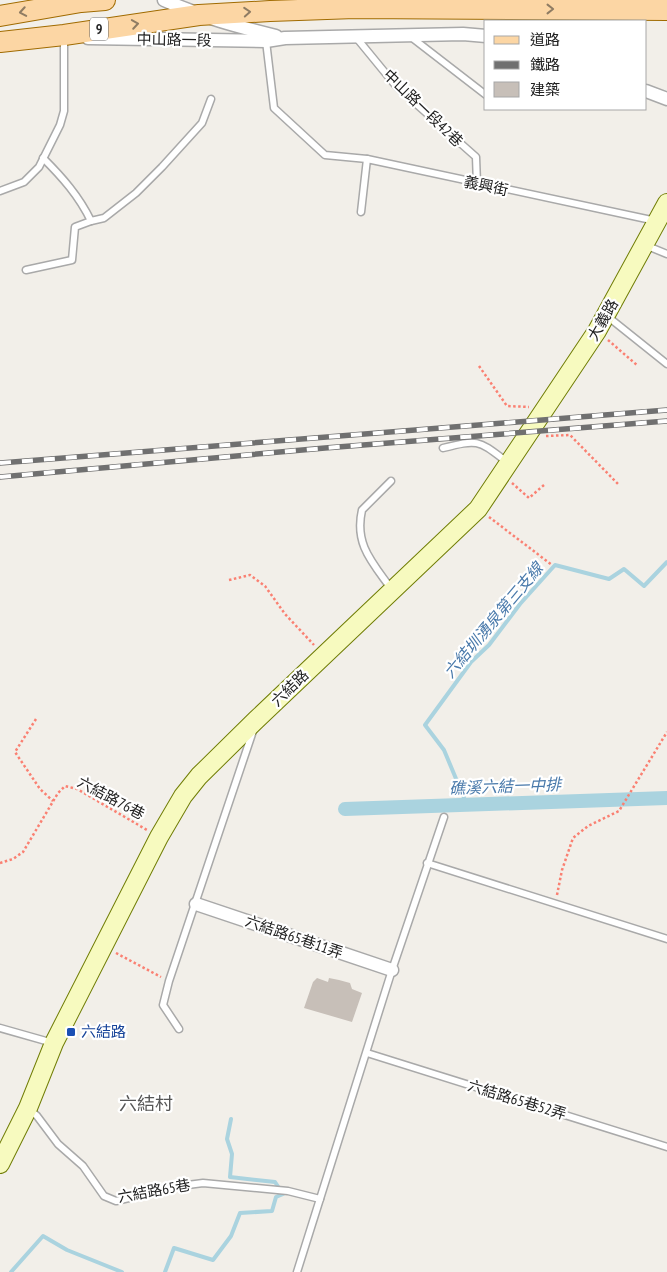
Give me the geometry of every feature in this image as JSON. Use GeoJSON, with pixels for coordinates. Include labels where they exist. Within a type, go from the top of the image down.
{"type":"FeatureCollection","features":[{"type":"Feature","properties":{"kind":"main road","name":"9"},"geometry":{"type":"LineString","coordinates":[[0,16],[81,2],[105,0]]}},
{"type":"Feature","properties":{"kind":"main road","name":"9"},"geometry":{"type":"LineString","coordinates":[[0,42],[64,35],[198,15],[270,11],[355,8],[660,6]]}},
{"type":"Feature","properties":{"kind":"street","name":"中山路一段"},"geometry":{"type":"LineString","coordinates":[[164,0],[198,15],[266,37]]}},
{"type":"Feature","properties":{"kind":"street","name":"中山路一段"},"geometry":{"type":"LineString","coordinates":[[64,35],[92,39],[285,38],[463,34],[484,36]]}},
{"type":"Feature","properties":{"kind":"street"},"geometry":{"type":"LineString","coordinates":[[647,91],[667,100]]}},
{"type":"Feature","properties":{"kind":"street","name":"大義路"},"geometry":{"type":"LineString","coordinates":[[528,434],[597,332],[667,203]]}},
{"type":"Feature","properties":{"kind":"street","name":"六結路"},"geometry":{"type":"LineString","coordinates":[[0,1164],[28,1108],[54,1043],[159,837],[183,796],[199,776],[256,720],[478,509],[528,434]]}},
{"type":"Feature","properties":{"kind":"street","name":"六結路65巷11弄"},"geometry":{"type":"LineString","coordinates":[[196,904],[392,970]]}},
{"type":"Feature","properties":{"kind":"lane"},"geometry":{"type":"LineString","coordinates":[[0,191],[24,182],[39,167],[60,125],[64,110],[64,35]]}},
{"type":"Feature","properties":{"kind":"lane"},"geometry":{"type":"LineString","coordinates":[[408,35],[484,92]]}},
{"type":"Feature","properties":{"kind":"lane","name":"中山路一段42巷"},"geometry":{"type":"LineString","coordinates":[[355,36],[396,86],[476,157],[477,184]]}},
{"type":"Feature","properties":{"kind":"lane","name":"義興街"},"geometry":{"type":"LineString","coordinates":[[266,37],[274,108],[325,155],[366,160],[657,221]]}},
{"type":"Feature","properties":{"kind":"lane"},"geometry":{"type":"LineString","coordinates":[[26,270],[72,260],[74,227],[104,218],[136,193],[202,123],[211,99]]}},
{"type":"Feature","properties":{"kind":"lane"},"geometry":{"type":"LineString","coordinates":[[43,158],[66,181],[84,206],[91,221]]}},
{"type":"Feature","properties":{"kind":"lane"},"geometry":{"type":"LineString","coordinates":[[360,212],[366,160]]}},
{"type":"Feature","properties":{"kind":"lane"},"geometry":{"type":"LineString","coordinates":[[644,244],[667,254]]}},
{"type":"Feature","properties":{"kind":"lane"},"geometry":{"type":"LineString","coordinates":[[606,315],[667,364]]}},
{"type":"Feature","properties":{"kind":"lane"},"geometry":{"type":"LineString","coordinates":[[443,448],[469,442],[484,445],[505,468]]}},
{"type":"Feature","properties":{"kind":"lane"},"geometry":{"type":"LineString","coordinates":[[391,481],[362,510],[360,535],[366,553],[393,590]]}},
{"type":"Feature","properties":{"kind":"lane"},"geometry":{"type":"LineString","coordinates":[[179,1029],[163,1006],[169,981],[256,720]]}},
{"type":"Feature","properties":{"kind":"lane"},"geometry":{"type":"LineString","coordinates":[[297,1272],[392,970],[444,816]]}},
{"type":"Feature","properties":{"kind":"lane"},"geometry":{"type":"LineString","coordinates":[[427,863],[667,939]]}},
{"type":"Feature","properties":{"kind":"lane"},"geometry":{"type":"LineString","coordinates":[[0,1028],[54,1043]]}},
{"type":"Feature","properties":{"kind":"lane","name":"六結路65巷52弄"},"geometry":{"type":"LineString","coordinates":[[367,1053],[667,1147]]}},
{"type":"Feature","properties":{"kind":"lane","name":"六結路65巷"},"geometry":{"type":"LineString","coordinates":[[28,1108],[37,1116],[58,1144],[83,1166],[104,1196],[116,1200],[203,1183],[288,1191],[320,1199]]}},
{"type":"Feature","properties":{"kind":"path"},"geometry":{"type":"LineString","coordinates":[[597,332],[638,366]]}},
{"type":"Feature","properties":{"kind":"path"},"geometry":{"type":"LineString","coordinates":[[479,366],[507,406],[546,407]]}},
{"type":"Feature","properties":{"kind":"path"},"geometry":{"type":"LineString","coordinates":[[528,434],[570,435],[619,485]]}},
{"type":"Feature","properties":{"kind":"path"},"geometry":{"type":"LineString","coordinates":[[505,468],[529,498],[544,485]]}},
{"type":"Feature","properties":{"kind":"path"},"geometry":{"type":"LineString","coordinates":[[478,509],[552,565]]}},
{"type":"Feature","properties":{"kind":"path"},"geometry":{"type":"LineString","coordinates":[[229,580],[250,576],[265,586],[285,614],[324,656]]}},
{"type":"Feature","properties":{"kind":"path"},"geometry":{"type":"LineString","coordinates":[[36,718],[15,752],[40,789],[53,802]]}},
{"type":"Feature","properties":{"kind":"path"},"geometry":{"type":"LineString","coordinates":[[556,904],[562,870],[573,838],[588,826],[619,811],[667,732]]}},
{"type":"Feature","properties":{"kind":"path","name":"六結路76巷"},"geometry":{"type":"LineString","coordinates":[[0,863],[13,859],[23,852],[64,786],[77,789],[159,837]]}},
{"type":"Feature","properties":{"kind":"path"},"geometry":{"type":"LineString","coordinates":[[103,946],[169,981]]}},
{"type":"Feature","properties":{"kind":"building"},"geometry":{"type":"Polygon","coordinates":[[[317,978],[328,982],[329,978],[350,983],[352,989],[362,993],[352,1022],[304,1008],[313,982],[317,978]]]}},
{"type":"Feature","properties":{"kind":"waterway","name":"六結圳湧泉第三支線"},"geometry":{"type":"LineString","coordinates":[[467,805],[444,750],[425,725],[471,662],[489,645],[520,604],[555,565],[609,579],[624,569],[644,586],[667,562]]}},
{"type":"Feature","properties":{"kind":"waterway","name":"礁溪六結一中排"},"geometry":{"type":"LineString","coordinates":[[345,809],[667,798]]}},
{"type":"Feature","properties":{"kind":"waterway"},"geometry":{"type":"LineString","coordinates":[[165,1272],[174,1248],[213,1260],[231,1236],[240,1213],[272,1211],[276,1197],[283,1194],[275,1182],[230,1177],[232,1154],[227,1139],[231,1119]]}},
{"type":"Feature","properties":{"kind":"waterway"},"geometry":{"type":"LineString","coordinates":[[11,1272],[43,1236],[67,1250],[122,1272]]}},
{"type":"Feature","properties":{"kind":"railway"},"geometry":{"type":"LineString","coordinates":[[0,463],[667,410]]}},
{"type":"Feature","properties":{"kind":"railway"},"geometry":{"type":"LineString","coordinates":[[0,477],[325,448],[667,421]]}},
{"type":"Feature","properties":{"kind":"place","name":"六結路"},"geometry":{"type":"Point","coordinates":[71,1032]}},
{"type":"Feature","properties":{"kind":"district","name":"六結村"},"geometry":{"type":"Point","coordinates":[146,1104]}}]}
